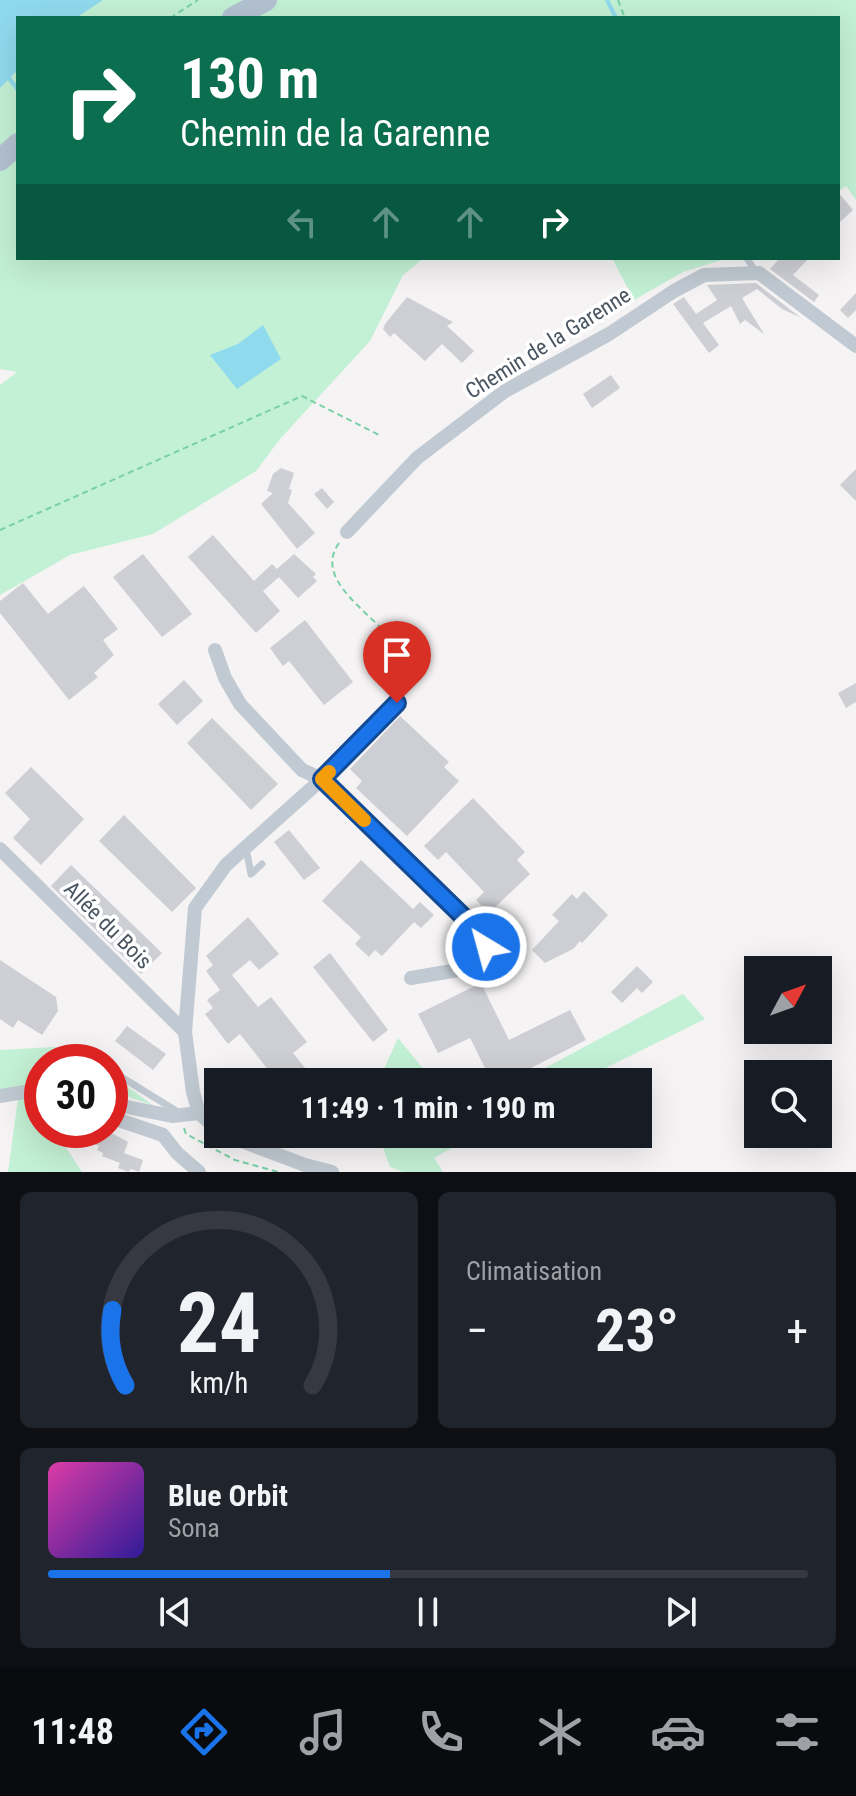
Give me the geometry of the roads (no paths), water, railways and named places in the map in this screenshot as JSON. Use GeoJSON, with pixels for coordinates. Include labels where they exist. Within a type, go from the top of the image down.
{"type":"FeatureCollection","features":[{"type":"Feature","properties":{"kind":"main road"},"geometry":{"type":"LineString","coordinates":[[237,16],[266,0]]}},
{"type":"Feature","properties":{"kind":"main road"},"geometry":{"type":"LineString","coordinates":[[0,160],[16,146]]}},
{"type":"Feature","properties":{"kind":"street"},"geometry":{"type":"LineString","coordinates":[[756,273],[856,346]]}},
{"type":"Feature","properties":{"kind":"street","name":"Chemin de la Garenne"},"geometry":{"type":"LineString","coordinates":[[347,532],[417,458],[505,391],[609,334],[704,275],[756,273]]}},
{"type":"Feature","properties":{"kind":"street"},"geometry":{"type":"LineString","coordinates":[[215,650],[225,678],[240,704],[302,770],[322,779],[478,931],[486,947],[458,970],[411,978]]}},
{"type":"Feature","properties":{"kind":"street"},"geometry":{"type":"LineString","coordinates":[[204,1117],[199,1113],[193,1092],[185,1032],[195,908],[226,865],[322,779],[397,703]]}},
{"type":"Feature","properties":{"kind":"street","name":"Allée du Bois"},"geometry":{"type":"LineString","coordinates":[[0,849],[185,1032]]}},
{"type":"Feature","properties":{"kind":"street"},"geometry":{"type":"LineString","coordinates":[[0,1096],[24,1091]]}},
{"type":"Feature","properties":{"kind":"street"},"geometry":{"type":"LineString","coordinates":[[128,1107],[176,1115],[199,1113]]}},
{"type":"Feature","properties":{"kind":"street"},"geometry":{"type":"LineString","coordinates":[[163,1135],[176,1115]]}},
{"type":"Feature","properties":{"kind":"street"},"geometry":{"type":"LineString","coordinates":[[128,1123],[163,1135],[177,1153],[199,1172]]}},
{"type":"Feature","properties":{"kind":"street"},"geometry":{"type":"LineString","coordinates":[[260,1148],[332,1172]]}},
{"type":"Feature","properties":{"kind":"lane"},"geometry":{"type":"LineString","coordinates":[[748,260],[756,273]]}},
{"type":"Feature","properties":{"kind":"lane"},"geometry":{"type":"LineString","coordinates":[[246,847],[251,874],[262,864]]}},
{"type":"Feature","properties":{"kind":"lane"},"geometry":{"type":"LineString","coordinates":[[128,1082],[176,1115]]}},
{"type":"Feature","properties":{"kind":"water"},"geometry":{"type":"Polygon","coordinates":[[[0,0],[103,0],[79,16],[16,16],[16,72],[0,88],[0,0]]]}},
{"type":"Feature","properties":{"kind":"water"},"geometry":{"type":"Polygon","coordinates":[[[263,325],[281,359],[237,389],[210,355],[238,344],[263,325]]]}},
{"type":"Feature","properties":{"kind":"waterway"},"geometry":{"type":"LineString","coordinates":[[607,0],[615,16]]}},
{"type":"Feature","properties":{"kind":"waterway"},"geometry":{"type":"LineString","coordinates":[[9,78],[16,87]]}}]}
